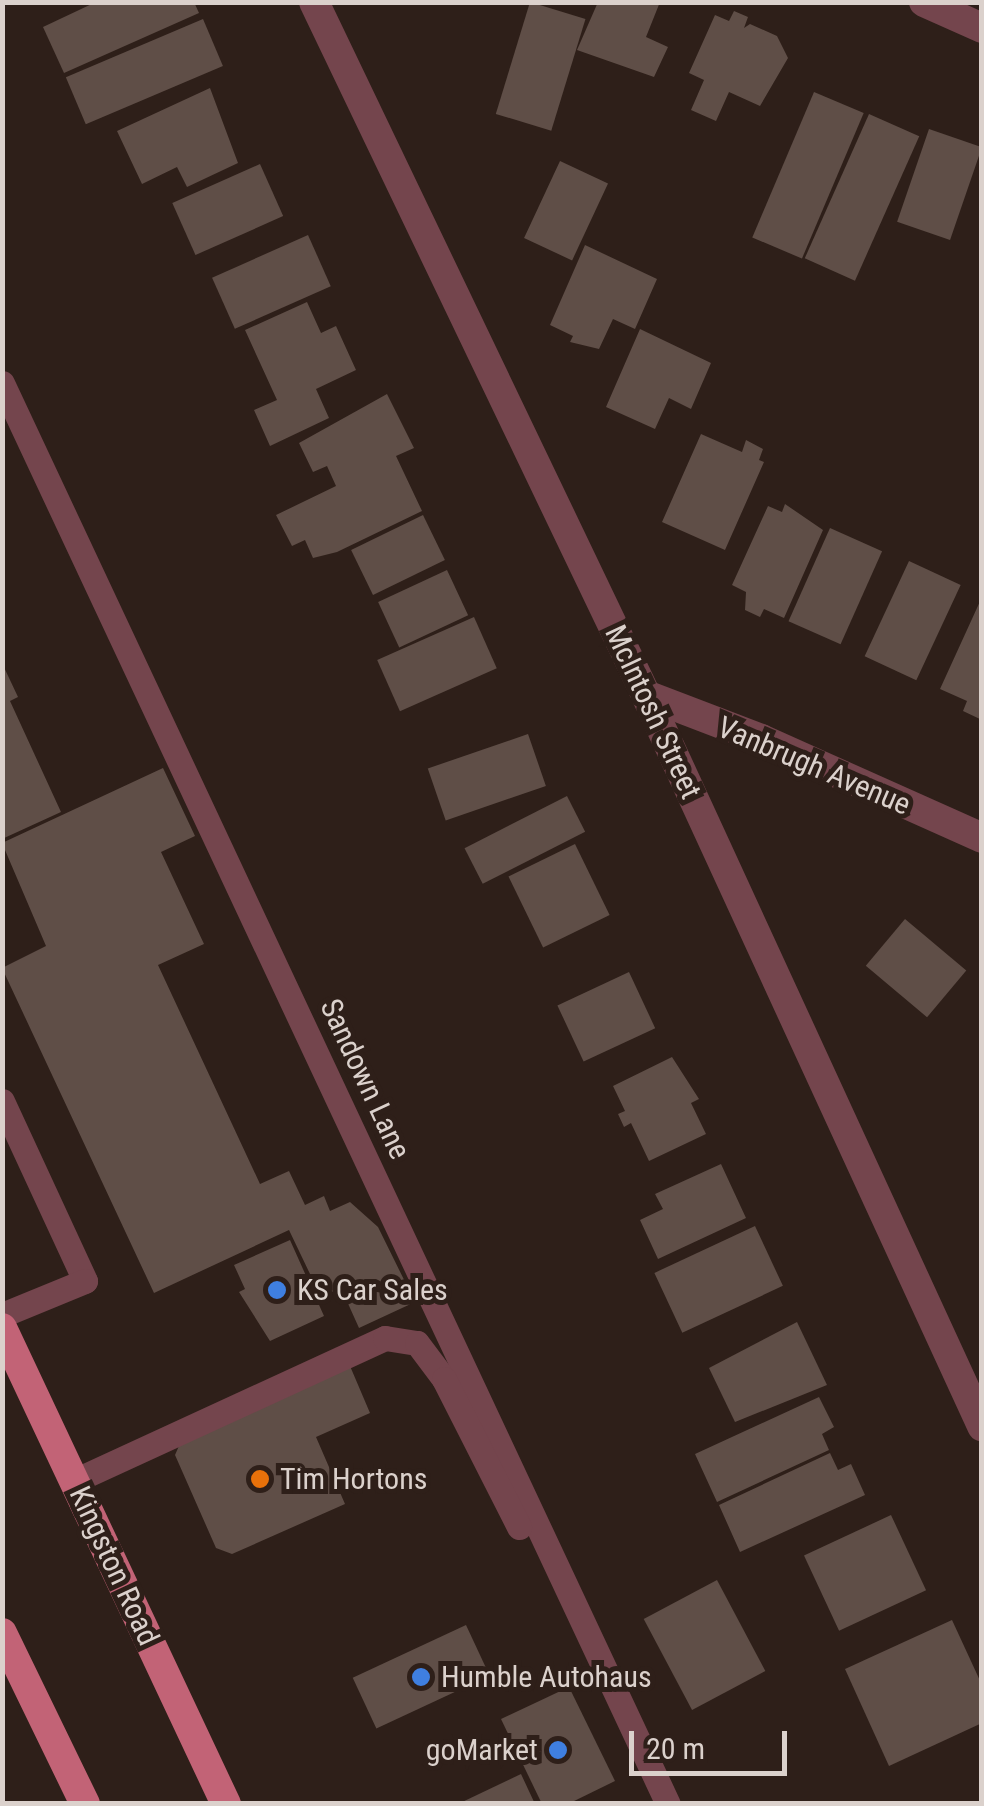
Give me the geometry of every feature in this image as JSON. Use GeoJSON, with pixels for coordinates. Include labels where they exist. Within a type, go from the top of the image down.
{"type":"FeatureCollection","features":[{"type":"Feature","properties":{"kind":"main road","name":"Kingston Road"},"geometry":{"type":"LineString","coordinates":[[2,1328],[226,1804]]}},
{"type":"Feature","properties":{"kind":"main road"},"geometry":{"type":"LineString","coordinates":[[2,1633],[86,1804]]}},
{"type":"Feature","properties":{"kind":"street","name":"McIntosh Street"},"geometry":{"type":"LineString","coordinates":[[314,2],[646,695],[982,1426]]}},
{"type":"Feature","properties":{"kind":"street"},"geometry":{"type":"LineString","coordinates":[[924,2],[982,28]]}},
{"type":"Feature","properties":{"kind":"street","name":"Vanbrugh Avenue"},"geometry":{"type":"LineString","coordinates":[[646,695],[761,738],[982,838]]}},
{"type":"Feature","properties":{"kind":"lane","name":"Sandown Lane"},"geometry":{"type":"LineString","coordinates":[[2,383],[668,1804]]}},
{"type":"Feature","properties":{"kind":"lane"},"geometry":{"type":"LineString","coordinates":[[2,1102],[85,1281],[2,1315]]}},
{"type":"Feature","properties":{"kind":"lane"},"geometry":{"type":"LineString","coordinates":[[74,1481],[385,1338],[417,1342],[444,1378],[519,1527]]}},
{"type":"Feature","properties":{"kind":"building"},"geometry":{"type":"Polygon","coordinates":[[[96,2],[194,2],[199,13],[64,73],[43,27],[96,2]]]}},
{"type":"Feature","properties":{"kind":"building"},"geometry":{"type":"Polygon","coordinates":[[[530,2],[585,19],[551,131],[496,114],[530,2]]]}},
{"type":"Feature","properties":{"kind":"building"},"geometry":{"type":"Polygon","coordinates":[[[598,2],[660,2],[646,37],[668,47],[654,77],[577,50],[598,2]]]}},
{"type":"Feature","properties":{"kind":"building"},"geometry":{"type":"Polygon","coordinates":[[[734,11],[748,17],[744,28],[750,24],[777,36],[788,58],[760,106],[729,92],[716,121],[691,110],[704,80],[689,73],[715,15],[729,21],[734,11]]]}},
{"type":"Feature","properties":{"kind":"building"},"geometry":{"type":"Polygon","coordinates":[[[203,19],[223,66],[86,124],[66,77],[203,19]]]}},
{"type":"Feature","properties":{"kind":"building"},"geometry":{"type":"Polygon","coordinates":[[[210,88],[238,163],[187,187],[177,167],[142,184],[117,131],[210,88]]]}},
{"type":"Feature","properties":{"kind":"building"},"geometry":{"type":"Polygon","coordinates":[[[814,92],[864,113],[802,259],[752,237],[814,92]]]}},
{"type":"Feature","properties":{"kind":"building"},"geometry":{"type":"Polygon","coordinates":[[[869,114],[919,136],[855,281],[805,258],[869,114]]]}},
{"type":"Feature","properties":{"kind":"building"},"geometry":{"type":"Polygon","coordinates":[[[929,129],[982,147],[950,240],[897,222],[929,129]]]}},
{"type":"Feature","properties":{"kind":"building"},"geometry":{"type":"Polygon","coordinates":[[[560,161],[608,183],[572,260],[524,238],[560,161]]]}},
{"type":"Feature","properties":{"kind":"building"},"geometry":{"type":"Polygon","coordinates":[[[260,164],[283,216],[195,255],[172,203],[260,164]]]}},
{"type":"Feature","properties":{"kind":"building"},"geometry":{"type":"Polygon","coordinates":[[[308,235],[331,286],[235,329],[212,278],[308,235]]]}},
{"type":"Feature","properties":{"kind":"building"},"geometry":{"type":"Polygon","coordinates":[[[585,245],[657,279],[635,329],[613,319],[599,349],[570,342],[573,336],[550,325],[585,245]]]}},
{"type":"Feature","properties":{"kind":"building"},"geometry":{"type":"Polygon","coordinates":[[[307,302],[321,333],[336,326],[356,370],[316,389],[329,418],[270,446],[254,410],[277,400],[245,330],[307,302]]]}},
{"type":"Feature","properties":{"kind":"building"},"geometry":{"type":"Polygon","coordinates":[[[640,329],[711,363],[691,409],[669,398],[655,429],[606,407],[640,329]]]}},
{"type":"Feature","properties":{"kind":"building"},"geometry":{"type":"Polygon","coordinates":[[[387,394],[414,448],[396,456],[422,511],[337,552],[313,558],[305,540],[292,546],[276,515],[336,486],[327,466],[313,472],[299,443],[387,394]]]}},
{"type":"Feature","properties":{"kind":"building"},"geometry":{"type":"Polygon","coordinates":[[[701,434],[742,452],[746,440],[763,449],[759,460],[764,462],[725,550],[662,522],[701,434]]]}},
{"type":"Feature","properties":{"kind":"building"},"geometry":{"type":"Polygon","coordinates":[[[785,504],[823,530],[784,618],[764,609],[760,617],[745,610],[746,592],[732,585],[768,506],[782,512],[785,504]]]}},
{"type":"Feature","properties":{"kind":"building"},"geometry":{"type":"Polygon","coordinates":[[[423,515],[445,560],[373,595],[351,550],[423,515]]]}},
{"type":"Feature","properties":{"kind":"building"},"geometry":{"type":"Polygon","coordinates":[[[830,528],[882,551],[841,644],[789,621],[830,528]]]}},
{"type":"Feature","properties":{"kind":"building"},"geometry":{"type":"Polygon","coordinates":[[[909,561],[961,585],[916,680],[865,656],[909,561]]]}},
{"type":"Feature","properties":{"kind":"building"},"geometry":{"type":"Polygon","coordinates":[[[447,570],[468,615],[399,647],[378,602],[447,570]]]}},
{"type":"Feature","properties":{"kind":"building"},"geometry":{"type":"Polygon","coordinates":[[[982,597],[982,720],[963,711],[967,701],[940,689],[982,597]]]}},
{"type":"Feature","properties":{"kind":"building"},"geometry":{"type":"Polygon","coordinates":[[[474,617],[497,668],[400,711],[377,660],[474,617]]]}},
{"type":"Feature","properties":{"kind":"building"},"geometry":{"type":"Polygon","coordinates":[[[2,663],[18,697],[10,701],[61,812],[2,839],[2,663]]]}},
{"type":"Feature","properties":{"kind":"building"},"geometry":{"type":"Polygon","coordinates":[[[528,734],[546,786],[446,821],[428,769],[528,734]]]}},
{"type":"Feature","properties":{"kind":"building"},"geometry":{"type":"Polygon","coordinates":[[[163,768],[195,836],[161,852],[204,944],[158,965],[260,1184],[289,1171],[305,1205],[324,1196],[330,1211],[350,1202],[378,1227],[415,1302],[359,1328],[341,1288],[321,1297],[289,1230],[154,1293],[2,968],[46,946],[2,843],[163,768]]]}},
{"type":"Feature","properties":{"kind":"building"},"geometry":{"type":"Polygon","coordinates":[[[567,796],[585,832],[483,884],[465,848],[567,796]]]}},
{"type":"Feature","properties":{"kind":"building"},"geometry":{"type":"Polygon","coordinates":[[[575,844],[610,915],[543,947],[508,876],[575,844]]]}},
{"type":"Feature","properties":{"kind":"building"},"geometry":{"type":"Polygon","coordinates":[[[905,919],[966,970],[927,1017],[866,966],[905,919]]]}},
{"type":"Feature","properties":{"kind":"building"},"geometry":{"type":"Polygon","coordinates":[[[629,972],[655,1028],[584,1062],[557,1005],[629,972]]]}},
{"type":"Feature","properties":{"kind":"building"},"geometry":{"type":"Polygon","coordinates":[[[672,1057],[699,1099],[691,1103],[706,1134],[649,1161],[631,1123],[624,1127],[618,1114],[625,1111],[613,1086],[672,1057]]]}},
{"type":"Feature","properties":{"kind":"building"},"geometry":{"type":"Polygon","coordinates":[[[721,1164],[746,1218],[658,1259],[640,1220],[663,1209],[655,1194],[721,1164]]]}},
{"type":"Feature","properties":{"kind":"building"},"geometry":{"type":"Polygon","coordinates":[[[755,1226],[783,1286],[682,1333],[654,1273],[755,1226]]]}},
{"type":"Feature","properties":{"kind":"building","name":"KS Car Sales"},"geometry":{"type":"Polygon","coordinates":[[[290,1240],[324,1316],[270,1341],[239,1292],[245,1289],[234,1265],[290,1240]]]}},
{"type":"Feature","properties":{"kind":"building"},"geometry":{"type":"Polygon","coordinates":[[[797,1322],[827,1385],[735,1422],[709,1368],[797,1322]]]}},
{"type":"Feature","properties":{"kind":"building","name":"Tim Hortons"},"geometry":{"type":"Polygon","coordinates":[[[350,1366],[370,1413],[316,1437],[345,1504],[232,1554],[216,1548],[175,1455],[182,1439],[350,1366]]]}},
{"type":"Feature","properties":{"kind":"building"},"geometry":{"type":"Polygon","coordinates":[[[819,1397],[834,1427],[822,1434],[829,1450],[717,1502],[695,1454],[819,1397]]]}},
{"type":"Feature","properties":{"kind":"building"},"geometry":{"type":"Polygon","coordinates":[[[830,1453],[838,1470],[851,1464],[865,1495],[740,1552],[719,1505],[830,1453]]]}},
{"type":"Feature","properties":{"kind":"building"},"geometry":{"type":"Polygon","coordinates":[[[891,1515],[926,1590],[839,1631],[804,1556],[891,1515]]]}},
{"type":"Feature","properties":{"kind":"building"},"geometry":{"type":"Polygon","coordinates":[[[717,1580],[765,1671],[692,1710],[644,1619],[717,1580]]]}},
{"type":"Feature","properties":{"kind":"building"},"geometry":{"type":"Polygon","coordinates":[[[952,1620],[982,1685],[982,1723],[889,1766],[845,1669],[952,1620]]]}},
{"type":"Feature","properties":{"kind":"building","name":"Humble Autohaus"},"geometry":{"type":"Polygon","coordinates":[[[466,1625],[490,1676],[376,1729],[353,1678],[466,1625]]]}},
{"type":"Feature","properties":{"kind":"building","name":"goMarket"},"geometry":{"type":"Polygon","coordinates":[[[569,1687],[615,1781],[568,1804],[542,1804],[501,1719],[569,1687]]]}},
{"type":"Feature","properties":{"kind":"building"},"geometry":{"type":"Polygon","coordinates":[[[521,1774],[535,1804],[458,1804],[521,1774]]]}},
{"type":"Feature","properties":{"kind":"place","name":"KS Car Sales"},"geometry":{"type":"Point","coordinates":[277,1290]}},
{"type":"Feature","properties":{"kind":"place","name":"Tim Hortons"},"geometry":{"type":"Point","coordinates":[260,1479]}},
{"type":"Feature","properties":{"kind":"place","name":"Humble Autohaus"},"geometry":{"type":"Point","coordinates":[421,1677]}},
{"type":"Feature","properties":{"kind":"place","name":"goMarket"},"geometry":{"type":"Point","coordinates":[558,1750]}}]}
